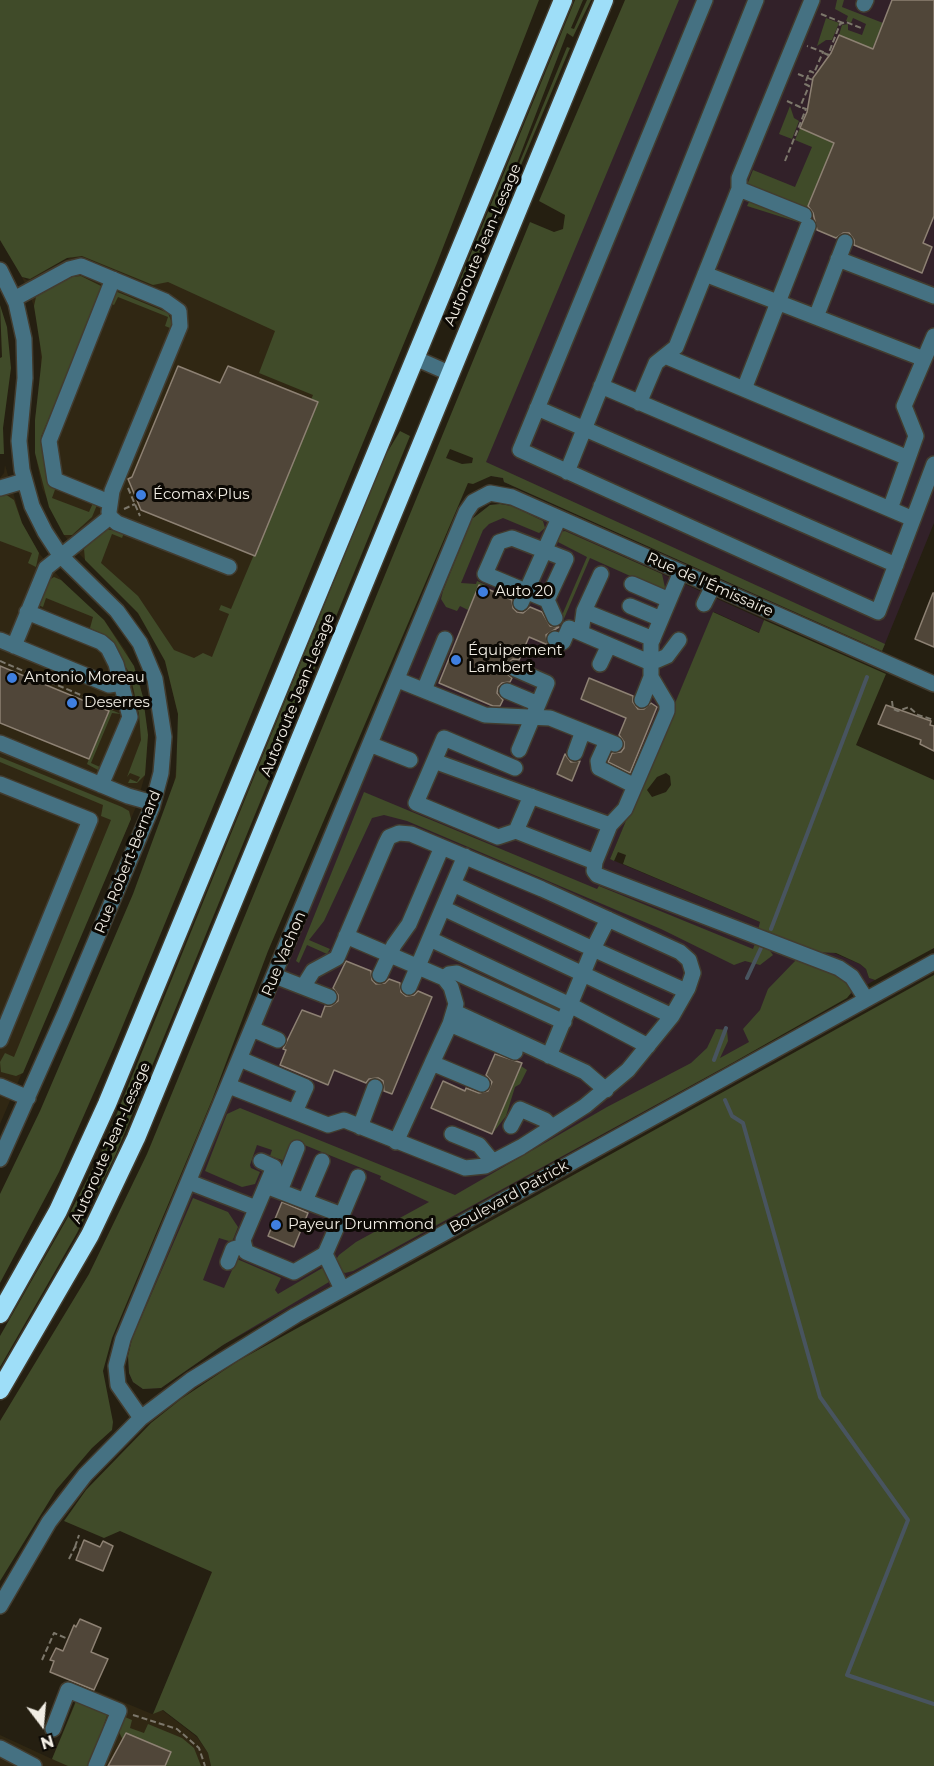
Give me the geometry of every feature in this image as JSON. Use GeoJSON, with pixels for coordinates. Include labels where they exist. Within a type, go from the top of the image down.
{"type":"FeatureCollection","features":[{"type":"Feature","properties":{"kind":"highway","name":"Autoroute Jean-Lesage"},"geometry":{"type":"LineString","coordinates":[[0,1314],[58,1211],[105,1110],[563,0]]}},
{"type":"Feature","properties":{"kind":"highway","name":"Autoroute Jean-Lesage"},"geometry":{"type":"LineString","coordinates":[[0,1390],[90,1235],[136,1138],[604,0]]}},
{"type":"Feature","properties":{"kind":"street"},"geometry":{"type":"LineString","coordinates":[[705,0],[520,450],[878,612],[934,464]]}},
{"type":"Feature","properties":{"kind":"street"},"geometry":{"type":"LineString","coordinates":[[567,472],[756,0]]}},
{"type":"Feature","properties":{"kind":"street"},"geometry":{"type":"LineString","coordinates":[[639,403],[656,363],[676,347],[739,189],[739,178],[812,0]]}},
{"type":"Feature","properties":{"kind":"street"},"geometry":{"type":"LineString","coordinates":[[739,189],[806,221],[744,389]]}},
{"type":"Feature","properties":{"kind":"street"},"geometry":{"type":"LineString","coordinates":[[816,316],[845,242]]}},
{"type":"Feature","properties":{"kind":"street"},"geometry":{"type":"LineString","coordinates":[[838,259],[934,296]]}},
{"type":"Feature","properties":{"kind":"street"},"geometry":{"type":"LineString","coordinates":[[14,299],[76,267],[113,279],[179,311],[181,321],[112,510],[46,568],[27,612],[7,643],[109,685],[123,683]]}},
{"type":"Feature","properties":{"kind":"street","name":"Rue Robert-Bernard"},"geometry":{"type":"LineString","coordinates":[[0,272],[14,299],[26,351],[26,378],[19,429],[24,481],[37,518],[60,555],[122,616],[134,632],[148,662],[158,693],[164,737],[161,773],[153,803],[0,1159]]}},
{"type":"Feature","properties":{"kind":"street"},"geometry":{"type":"LineString","coordinates":[[705,274],[924,359]]}},
{"type":"Feature","properties":{"kind":"street"},"geometry":{"type":"LineString","coordinates":[[113,279],[49,441],[56,480],[112,510],[117,523],[229,567]]}},
{"type":"Feature","properties":{"kind":"street"},"geometry":{"type":"LineString","coordinates":[[891,509],[916,436],[904,406],[934,336]]}},
{"type":"Feature","properties":{"kind":"street"},"geometry":{"type":"LineString","coordinates":[[664,356],[908,458]]}},
{"type":"Feature","properties":{"kind":"street"},"geometry":{"type":"LineString","coordinates":[[415,358],[450,373]]}},
{"type":"Feature","properties":{"kind":"street"},"geometry":{"type":"LineString","coordinates":[[601,387],[913,519]]}},
{"type":"Feature","properties":{"kind":"street"},"geometry":{"type":"LineString","coordinates":[[537,408],[896,565]]}},
{"type":"Feature","properties":{"kind":"street"},"geometry":{"type":"LineString","coordinates":[[0,488],[24,481]]}},
{"type":"Feature","properties":{"kind":"street","name":"Rue de l'Émissaire"},"geometry":{"type":"LineString","coordinates":[[485,494],[507,495],[934,684]]}},
{"type":"Feature","properties":{"kind":"street","name":"Rue Vachon"},"geometry":{"type":"LineString","coordinates":[[141,1418],[118,1385],[118,1357],[398,680],[414,658],[426,612],[468,508],[485,494]]}},
{"type":"Feature","properties":{"kind":"street"},"geometry":{"type":"LineString","coordinates":[[523,597],[559,518]]}},
{"type":"Feature","properties":{"kind":"street"},"geometry":{"type":"LineString","coordinates":[[547,600],[523,597],[485,574],[499,542],[512,537],[566,559],[547,600],[555,618]]}},
{"type":"Feature","properties":{"kind":"street"},"geometry":{"type":"LineString","coordinates":[[642,700],[651,670],[653,639],[681,572]]}},
{"type":"Feature","properties":{"kind":"street"},"geometry":{"type":"LineString","coordinates":[[581,633],[584,611],[601,574]]}},
{"type":"Feature","properties":{"kind":"street"},"geometry":{"type":"LineString","coordinates":[[632,584],[669,600]]}},
{"type":"Feature","properties":{"kind":"street"},"geometry":{"type":"LineString","coordinates":[[704,604],[713,586]]}},
{"type":"Feature","properties":{"kind":"street"},"geometry":{"type":"LineString","coordinates":[[630,606],[661,619]]}},
{"type":"Feature","properties":{"kind":"street"},"geometry":{"type":"LineString","coordinates":[[584,611],[653,639]]}},
{"type":"Feature","properties":{"kind":"street"},"geometry":{"type":"LineString","coordinates":[[27,612],[104,644],[123,683],[130,720],[101,785]]}},
{"type":"Feature","properties":{"kind":"street"},"geometry":{"type":"LineString","coordinates":[[426,612],[438,622]]}},
{"type":"Feature","properties":{"kind":"street"},"geometry":{"type":"LineString","coordinates":[[555,639],[563,642],[569,628],[609,645],[651,670],[667,704],[625,809],[610,825],[595,862],[594,871],[597,875],[839,968],[852,977],[866,999]]}},
{"type":"Feature","properties":{"kind":"street"},"geometry":{"type":"LineString","coordinates":[[424,690],[445,639]]}},
{"type":"Feature","properties":{"kind":"street"},"geometry":{"type":"LineString","coordinates":[[651,670],[667,656],[679,640]]}},
{"type":"Feature","properties":{"kind":"street"},"geometry":{"type":"LineString","coordinates":[[600,664],[609,645]]}},
{"type":"Feature","properties":{"kind":"street"},"geometry":{"type":"LineString","coordinates":[[515,669],[547,683],[519,750]]}},
{"type":"Feature","properties":{"kind":"street"},"geometry":{"type":"LineString","coordinates":[[398,680],[485,715],[536,710]]}},
{"type":"Feature","properties":{"kind":"street"},"geometry":{"type":"LineString","coordinates":[[507,690],[550,718],[611,742],[598,760],[599,768],[634,786]]}},
{"type":"Feature","properties":{"kind":"street"},"geometry":{"type":"LineString","coordinates":[[575,753],[583,731]]}},
{"type":"Feature","properties":{"kind":"street"},"geometry":{"type":"LineString","coordinates":[[515,768],[444,738],[416,804],[498,837],[516,831],[595,862]]}},
{"type":"Feature","properties":{"kind":"street"},"geometry":{"type":"LineString","coordinates":[[0,743],[101,785],[153,803]]}},
{"type":"Feature","properties":{"kind":"street"},"geometry":{"type":"LineString","coordinates":[[372,745],[410,760]]}},
{"type":"Feature","properties":{"kind":"street"},"geometry":{"type":"LineString","coordinates":[[434,761],[610,825]]}},
{"type":"Feature","properties":{"kind":"street"},"geometry":{"type":"LineString","coordinates":[[0,784],[90,820],[0,1040]]}},
{"type":"Feature","properties":{"kind":"street"},"geometry":{"type":"LineString","coordinates":[[516,831],[531,796]]}},
{"type":"Feature","properties":{"kind":"street"},"geometry":{"type":"LineString","coordinates":[[229,1086],[328,1125],[344,1120],[465,1168],[477,1168],[493,1162],[552,1127],[606,1090],[628,1070],[672,1016],[693,973],[686,956],[465,856],[406,833],[389,837],[337,958],[312,970],[303,987]]}},
{"type":"Feature","properties":{"kind":"street"},"geometry":{"type":"LineString","coordinates":[[380,975],[389,954],[409,924],[442,847]]}},
{"type":"Feature","properties":{"kind":"street"},"geometry":{"type":"LineString","coordinates":[[409,987],[465,856]]}},
{"type":"Feature","properties":{"kind":"street"},"geometry":{"type":"LineString","coordinates":[[453,884],[686,991]]}},
{"type":"Feature","properties":{"kind":"street"},"geometry":{"type":"LineString","coordinates":[[443,908],[672,1016]]}},
{"type":"Feature","properties":{"kind":"street"},"geometry":{"type":"LineString","coordinates":[[549,1056],[593,949],[608,919]]}},
{"type":"Feature","properties":{"kind":"street"},"geometry":{"type":"LineString","coordinates":[[346,936],[444,978],[455,997],[452,1018],[396,1142]]}},
{"type":"Feature","properties":{"kind":"street"},"geometry":{"type":"LineString","coordinates":[[430,939],[570,1005],[648,1046]]}},
{"type":"Feature","properties":{"kind":"street","name":"Boulevard Patrick"},"geometry":{"type":"LineString","coordinates":[[0,1606],[60,1507],[97,1462],[141,1418],[223,1358],[342,1289],[934,962]]}},
{"type":"Feature","properties":{"kind":"street"},"geometry":{"type":"LineString","coordinates":[[444,978],[449,974],[458,973],[564,1022]]}},
{"type":"Feature","properties":{"kind":"street"},"geometry":{"type":"LineString","coordinates":[[275,976],[329,997]]}},
{"type":"Feature","properties":{"kind":"street"},"geometry":{"type":"LineString","coordinates":[[452,1018],[515,1052]]}},
{"type":"Feature","properties":{"kind":"street"},"geometry":{"type":"LineString","coordinates":[[452,1018],[549,1056],[591,1076],[606,1090]]}},
{"type":"Feature","properties":{"kind":"street"},"geometry":{"type":"LineString","coordinates":[[252,1029],[278,1040]]}},
{"type":"Feature","properties":{"kind":"street"},"geometry":{"type":"LineString","coordinates":[[240,1059],[306,1087],[295,1112]]}},
{"type":"Feature","properties":{"kind":"street"},"geometry":{"type":"LineString","coordinates":[[432,1063],[482,1084]]}},
{"type":"Feature","properties":{"kind":"street"},"geometry":{"type":"LineString","coordinates":[[0,1086],[28,1098]]}},
{"type":"Feature","properties":{"kind":"street"},"geometry":{"type":"LineString","coordinates":[[360,1127],[375,1087]]}},
{"type":"Feature","properties":{"kind":"street"},"geometry":{"type":"LineString","coordinates":[[511,1126],[520,1109],[544,1120],[552,1127]]}},
{"type":"Feature","properties":{"kind":"street"},"geometry":{"type":"LineString","coordinates":[[452,1134],[479,1145],[493,1162]]}},
{"type":"Feature","properties":{"kind":"street"},"geometry":{"type":"LineString","coordinates":[[297,1148],[273,1189],[256,1208],[243,1240],[246,1252],[294,1272],[325,1254],[358,1177]]}},
{"type":"Feature","properties":{"kind":"street"},"geometry":{"type":"LineString","coordinates":[[261,1161],[274,1167],[273,1189]]}},
{"type":"Feature","properties":{"kind":"street"},"geometry":{"type":"LineString","coordinates":[[305,1201],[322,1161]]}},
{"type":"Feature","properties":{"kind":"street"},"geometry":{"type":"LineString","coordinates":[[189,1182],[256,1208]]}},
{"type":"Feature","properties":{"kind":"street"},"geometry":{"type":"LineString","coordinates":[[273,1189],[342,1215]]}},
{"type":"Feature","properties":{"kind":"street"},"geometry":{"type":"LineString","coordinates":[[228,1262],[233,1249],[244,1246]]}},
{"type":"Feature","properties":{"kind":"street"},"geometry":{"type":"LineString","coordinates":[[325,1254],[342,1289]]}},
{"type":"Feature","properties":{"kind":"street"},"geometry":{"type":"LineString","coordinates":[[53,1729],[70,1686],[119,1711],[96,1766]]}},
{"type":"Feature","properties":{"kind":"street"},"geometry":{"type":"LineString","coordinates":[[0,1748],[22,1763]]}},
{"type":"Feature","properties":{"kind":"path"},"geometry":{"type":"LineString","coordinates":[[827,16],[861,28]]}},
{"type":"Feature","properties":{"kind":"path"},"geometry":{"type":"LineString","coordinates":[[814,49],[828,55],[843,23]]}},
{"type":"Feature","properties":{"kind":"path"},"geometry":{"type":"LineString","coordinates":[[800,107],[809,86],[805,84],[807,78],[810,71],[814,73],[823,52]]}},
{"type":"Feature","properties":{"kind":"path"},"geometry":{"type":"LineString","coordinates":[[803,76],[813,80]]}},
{"type":"Feature","properties":{"kind":"path"},"geometry":{"type":"LineString","coordinates":[[785,161],[806,109],[792,103]]}},
{"type":"Feature","properties":{"kind":"path"},"geometry":{"type":"LineString","coordinates":[[112,510],[135,504]]}},
{"type":"Feature","properties":{"kind":"path"},"geometry":{"type":"LineString","coordinates":[[0,662],[122,713]]}},
{"type":"Feature","properties":{"kind":"path"},"geometry":{"type":"LineString","coordinates":[[16,670],[19,663]]}},
{"type":"Feature","properties":{"kind":"path"},"geometry":{"type":"LineString","coordinates":[[892,701],[893,709],[898,711],[909,707],[918,715],[934,720]]}},
{"type":"Feature","properties":{"kind":"path"},"geometry":{"type":"LineString","coordinates":[[69,1559],[79,1535]]}},
{"type":"Feature","properties":{"kind":"path"},"geometry":{"type":"LineString","coordinates":[[75,1547],[81,1549]]}},
{"type":"Feature","properties":{"kind":"path"},"geometry":{"type":"LineString","coordinates":[[42,1660],[54,1633],[68,1639]]}},
{"type":"Feature","properties":{"kind":"path"},"geometry":{"type":"LineString","coordinates":[[119,1711],[177,1729],[199,1748],[205,1766]]}},
{"type":"Feature","properties":{"kind":"shaded area"},"geometry":{"type":"Polygon","coordinates":[[[662,0],[934,0],[934,523],[882,651],[504,482],[503,478],[491,476],[474,458],[662,0]]]}},
{"type":"Feature","properties":{"kind":"shaded area"},"geometry":{"type":"Polygon","coordinates":[[[91,247],[166,277],[353,364],[178,793],[173,790],[178,755],[178,714],[165,661],[149,629],[129,601],[77,552],[64,535],[42,488],[35,453],[35,420],[41,374],[40,339],[34,306],[22,277],[27,280],[91,247]]]}},
{"type":"Feature","properties":{"kind":"shaded area"},"geometry":{"type":"Polygon","coordinates":[[[5,465],[22,523],[39,553],[70,590],[104,620],[126,651],[140,682],[148,735],[145,775],[136,807],[0,1124],[0,478],[4,473],[5,465]]]}},
{"type":"Feature","properties":{"kind":"shaded area"},"geometry":{"type":"Polygon","coordinates":[[[490,505],[512,506],[764,620],[760,633],[714,612],[610,859],[860,964],[866,969],[869,978],[875,980],[734,1062],[223,1345],[161,1388],[143,1389],[133,1382],[129,1373],[128,1356],[132,1339],[472,519],[490,505]]]}},
{"type":"Feature","properties":{"kind":"shaded area"},"geometry":{"type":"Polygon","coordinates":[[[82,1685],[152,1714],[162,1710],[197,1737],[208,1753],[211,1766],[0,1766],[0,1735],[52,1759],[82,1685]]]}},
{"type":"Feature","properties":{"kind":"green space"},"geometry":{"type":"Polygon","coordinates":[[[0,0],[539,0],[437,263],[114,1047],[59,1172],[0,1283],[0,1194],[40,1111],[133,894],[176,777],[178,714],[165,661],[138,613],[85,560],[84,549],[107,529],[124,533],[122,538],[112,534],[101,563],[138,596],[174,650],[194,658],[203,653],[212,657],[229,614],[219,610],[221,605],[231,609],[318,403],[311,400],[313,395],[259,373],[275,331],[168,282],[153,285],[82,256],[67,258],[30,279],[22,277],[0,240],[0,0]]]}},
{"type":"Feature","properties":{"kind":"green space"},"geometry":{"type":"Polygon","coordinates":[[[575,0],[583,0],[571,28],[574,29],[587,0],[591,0],[573,37],[567,33],[514,171],[516,171],[567,47],[570,48],[468,292],[461,288],[456,299],[458,285],[575,0]]]}},
{"type":"Feature","properties":{"kind":"green space"},"geometry":{"type":"Polygon","coordinates":[[[625,0],[679,0],[486,462],[885,644],[882,651],[504,482],[503,478],[491,476],[473,484],[468,483],[268,951],[212,1100],[112,1338],[103,1371],[113,1422],[112,1430],[92,1448],[56,1490],[0,1581],[0,1421],[89,1274],[147,1154],[530,222],[554,232],[563,229],[565,215],[539,201],[625,0]],[[450,449],[446,458],[462,464],[472,463],[473,458],[450,449]]]}},
{"type":"Feature","properties":{"kind":"green space"},"geometry":{"type":"Polygon","coordinates":[[[837,0],[844,0],[842,7],[883,23],[872,49],[839,35],[842,25],[848,24],[848,30],[862,35],[866,24],[853,18],[851,23],[846,21],[848,16],[835,9],[837,0]]]}},
{"type":"Feature","properties":{"kind":"green space"},"geometry":{"type":"Polygon","coordinates":[[[826,18],[839,23],[832,40],[826,40],[817,46],[826,18]]]}},
{"type":"Feature","properties":{"kind":"green space"},"geometry":{"type":"Polygon","coordinates":[[[790,106],[794,118],[799,121],[792,139],[779,134],[790,106]]]}},
{"type":"Feature","properties":{"kind":"green space"},"geometry":{"type":"Polygon","coordinates":[[[800,128],[834,143],[807,208],[747,185],[753,170],[795,187],[812,147],[795,140],[800,128]]]}},
{"type":"Feature","properties":{"kind":"green space"},"geometry":{"type":"Polygon","coordinates":[[[750,200],[802,221],[801,223],[747,206],[750,200]]]}},
{"type":"Feature","properties":{"kind":"green space"},"geometry":{"type":"Polygon","coordinates":[[[81,276],[103,287],[41,437],[48,483],[56,487],[52,498],[89,512],[93,503],[97,505],[92,517],[72,535],[64,535],[49,507],[35,453],[35,420],[42,357],[34,306],[36,297],[41,293],[70,277],[81,276]]]}},
{"type":"Feature","properties":{"kind":"green space"},"geometry":{"type":"Polygon","coordinates":[[[115,291],[168,313],[172,323],[170,328],[165,326],[168,317],[118,297],[114,305],[110,303],[115,291]]]}},
{"type":"Feature","properties":{"kind":"green space"},"geometry":{"type":"Polygon","coordinates":[[[0,305],[7,327],[11,368],[3,428],[4,454],[0,454],[0,358],[2,357],[0,305]]]}},
{"type":"Feature","properties":{"kind":"green space"},"geometry":{"type":"Polygon","coordinates":[[[400,431],[410,436],[116,1154],[77,1233],[0,1367],[0,1336],[68,1217],[102,1150],[385,456],[400,431]]]}},
{"type":"Feature","properties":{"kind":"green space"},"geometry":{"type":"Polygon","coordinates":[[[0,494],[5,494],[14,500],[22,523],[39,553],[36,567],[28,563],[32,553],[0,541],[0,494]]]}},
{"type":"Feature","properties":{"kind":"green space"},"geometry":{"type":"Polygon","coordinates":[[[490,505],[512,506],[543,521],[545,528],[539,533],[503,518],[489,524],[483,530],[461,583],[476,584],[477,581],[486,585],[484,588],[479,586],[468,610],[460,606],[457,611],[446,607],[441,599],[443,591],[472,519],[490,505]]]}},
{"type":"Feature","properties":{"kind":"green space"},"geometry":{"type":"Polygon","coordinates":[[[565,531],[662,574],[666,592],[590,558],[563,621],[560,620],[587,557],[558,542],[560,532],[565,531]]]}},
{"type":"Feature","properties":{"kind":"green space"},"geometry":{"type":"Polygon","coordinates":[[[54,577],[61,580],[104,620],[134,666],[143,697],[148,735],[145,775],[137,783],[128,783],[130,779],[137,782],[140,777],[130,773],[127,777],[141,740],[139,714],[130,674],[108,637],[90,628],[93,617],[46,598],[43,607],[38,605],[49,580],[54,577]]]}},
{"type":"Feature","properties":{"kind":"green space"},"geometry":{"type":"Polygon","coordinates":[[[713,612],[759,633],[764,620],[886,674],[856,745],[934,780],[934,948],[875,980],[869,978],[866,969],[860,964],[836,953],[815,952],[758,930],[760,922],[623,864],[626,855],[618,852],[614,861],[610,859],[713,612]],[[666,773],[657,777],[647,790],[652,797],[666,792],[671,785],[670,776],[666,773]]]}},
{"type":"Feature","properties":{"kind":"green space"},"geometry":{"type":"Polygon","coordinates":[[[109,709],[121,714],[112,713],[91,763],[100,767],[98,770],[87,764],[109,709]]]}},
{"type":"Feature","properties":{"kind":"green space"},"geometry":{"type":"Polygon","coordinates":[[[0,757],[122,807],[129,811],[131,819],[23,1073],[16,1076],[1,1072],[0,1062],[5,1053],[14,1057],[111,820],[101,816],[103,805],[0,762],[0,757]]]}},
{"type":"Feature","properties":{"kind":"green space"},"geometry":{"type":"Polygon","coordinates":[[[364,792],[597,889],[599,886],[753,949],[756,941],[768,948],[773,955],[760,965],[745,961],[734,965],[661,929],[407,821],[384,815],[372,818],[324,921],[309,940],[330,949],[327,954],[307,945],[299,963],[296,961],[364,792]]]}},
{"type":"Feature","properties":{"kind":"green space"},"geometry":{"type":"Polygon","coordinates":[[[797,959],[835,974],[850,984],[851,993],[847,998],[734,1062],[353,1271],[345,1273],[338,1268],[335,1261],[339,1255],[356,1242],[429,1202],[380,1179],[381,1176],[297,1142],[288,1162],[270,1156],[272,1150],[257,1145],[250,1165],[251,1168],[260,1172],[255,1184],[242,1187],[205,1171],[227,1114],[240,1108],[455,1195],[607,1107],[691,1063],[707,1048],[716,1029],[727,1030],[728,1041],[720,1058],[749,1042],[743,1029],[760,1010],[768,989],[797,959]]]}},
{"type":"Feature","properties":{"kind":"green space"},"geometry":{"type":"Polygon","coordinates":[[[934,975],[934,1766],[211,1766],[208,1753],[197,1736],[163,1710],[153,1714],[212,1572],[120,1531],[104,1538],[64,1521],[86,1490],[151,1423],[181,1399],[238,1361],[934,975]]]}},
{"type":"Feature","properties":{"kind":"green space"},"geometry":{"type":"Polygon","coordinates":[[[521,1066],[527,1070],[520,1084],[515,1087],[506,1116],[492,1134],[521,1066]]]}},
{"type":"Feature","properties":{"kind":"green space"},"geometry":{"type":"Polygon","coordinates":[[[193,1198],[228,1212],[238,1227],[232,1242],[219,1238],[203,1280],[224,1288],[237,1259],[281,1278],[275,1290],[278,1294],[324,1267],[328,1271],[329,1282],[223,1345],[161,1388],[143,1389],[133,1382],[129,1373],[128,1356],[132,1339],[193,1198]]]}},
{"type":"Feature","properties":{"kind":"green space"},"geometry":{"type":"Polygon","coordinates":[[[77,1699],[108,1713],[89,1766],[68,1766],[52,1759],[77,1699]]]}},
{"type":"Feature","properties":{"kind":"green space"},"geometry":{"type":"Polygon","coordinates":[[[125,1717],[132,1720],[130,1728],[144,1733],[148,1724],[182,1738],[194,1748],[201,1766],[165,1766],[171,1752],[126,1733],[123,1740],[118,1730],[121,1720],[125,1717]]]}},
{"type":"Feature","properties":{"kind":"building"},"geometry":{"type":"Polygon","coordinates":[[[892,0],[934,0],[934,216],[923,243],[932,247],[922,273],[854,245],[854,240],[849,233],[843,233],[836,238],[817,230],[813,213],[808,206],[834,143],[800,128],[807,112],[813,78],[831,53],[839,35],[873,49],[892,0]]]}},
{"type":"Feature","properties":{"kind":"building"},"geometry":{"type":"Polygon","coordinates":[[[178,366],[220,383],[228,366],[318,402],[255,556],[141,510],[128,479],[132,477],[178,366]]]}},
{"type":"Feature","properties":{"kind":"building"},"geometry":{"type":"Polygon","coordinates":[[[479,585],[512,600],[513,608],[517,612],[523,613],[530,607],[542,612],[550,626],[559,627],[546,635],[548,645],[529,637],[519,660],[513,659],[506,665],[507,674],[512,678],[510,682],[502,683],[498,687],[497,693],[503,700],[500,706],[493,706],[439,683],[479,585]]]}},
{"type":"Feature","properties":{"kind":"building"},"geometry":{"type":"Polygon","coordinates":[[[934,593],[934,647],[915,639],[934,593]]]}},
{"type":"Feature","properties":{"kind":"building"},"geometry":{"type":"Polygon","coordinates":[[[0,666],[109,711],[89,759],[0,723],[0,666]]]}},
{"type":"Feature","properties":{"kind":"building"},"geometry":{"type":"Polygon","coordinates":[[[589,678],[633,696],[633,702],[638,709],[644,709],[651,703],[657,707],[630,773],[608,762],[612,753],[621,752],[624,748],[624,742],[619,735],[626,718],[581,699],[589,678]]]}},
{"type":"Feature","properties":{"kind":"building"},"geometry":{"type":"Polygon","coordinates":[[[886,705],[931,721],[930,725],[934,726],[934,751],[920,744],[921,740],[878,724],[886,705]]]}},
{"type":"Feature","properties":{"kind":"building"},"geometry":{"type":"Polygon","coordinates":[[[565,754],[571,762],[580,761],[572,781],[557,774],[565,754]]]}},
{"type":"Feature","properties":{"kind":"building"},"geometry":{"type":"Polygon","coordinates":[[[346,961],[371,971],[372,980],[376,984],[385,983],[389,979],[400,983],[401,992],[406,996],[414,995],[418,991],[432,997],[392,1094],[384,1091],[383,1081],[378,1078],[369,1079],[366,1083],[334,1070],[328,1085],[280,1065],[286,1050],[283,1049],[302,1010],[321,1017],[325,1006],[331,1006],[338,1001],[338,995],[333,988],[346,961]]]}},
{"type":"Feature","properties":{"kind":"building"},"geometry":{"type":"Polygon","coordinates":[[[495,1054],[522,1063],[492,1134],[431,1108],[443,1081],[465,1091],[466,1088],[479,1093],[488,1091],[492,1082],[486,1075],[495,1054]]]}},
{"type":"Feature","properties":{"kind":"building"},"geometry":{"type":"Polygon","coordinates":[[[282,1202],[308,1213],[294,1247],[268,1236],[282,1202]]]}},
{"type":"Feature","properties":{"kind":"building"},"geometry":{"type":"Polygon","coordinates":[[[84,1540],[100,1547],[103,1541],[113,1546],[103,1571],[76,1560],[84,1540]]]}},
{"type":"Feature","properties":{"kind":"building"},"geometry":{"type":"Polygon","coordinates":[[[80,1619],[101,1628],[91,1652],[108,1659],[94,1690],[50,1672],[54,1661],[50,1660],[56,1648],[63,1651],[74,1625],[76,1627],[80,1619]]]}},
{"type":"Feature","properties":{"kind":"building"},"geometry":{"type":"Polygon","coordinates":[[[126,1733],[171,1752],[165,1766],[108,1766],[126,1733]]]}},
{"type":"Feature","properties":{"kind":"waterway"},"geometry":{"type":"LineString","coordinates":[[771,929],[867,677]]}},
{"type":"Feature","properties":{"kind":"waterway"},"geometry":{"type":"LineString","coordinates":[[747,978],[761,948]]}},
{"type":"Feature","properties":{"kind":"waterway"},"geometry":{"type":"LineString","coordinates":[[714,1060],[726,1028]]}},
{"type":"Feature","properties":{"kind":"waterway"},"geometry":{"type":"LineString","coordinates":[[725,1100],[732,1116],[743,1123],[820,1397],[908,1520],[847,1675],[934,1704]]}},
{"type":"Feature","properties":{"kind":"place","name":"Écomax Plus"},"geometry":{"type":"Point","coordinates":[141,495]}},
{"type":"Feature","properties":{"kind":"place","name":"Auto 20"},"geometry":{"type":"Point","coordinates":[483,592]}},
{"type":"Feature","properties":{"kind":"place","name":"Équipement Lambert"},"geometry":{"type":"Point","coordinates":[456,660]}},
{"type":"Feature","properties":{"kind":"place","name":"Antonio Moreau"},"geometry":{"type":"Point","coordinates":[12,678]}},
{"type":"Feature","properties":{"kind":"place","name":"Deserres"},"geometry":{"type":"Point","coordinates":[72,703]}},
{"type":"Feature","properties":{"kind":"place","name":"Payeur Drummond"},"geometry":{"type":"Point","coordinates":[276,1225]}}]}
